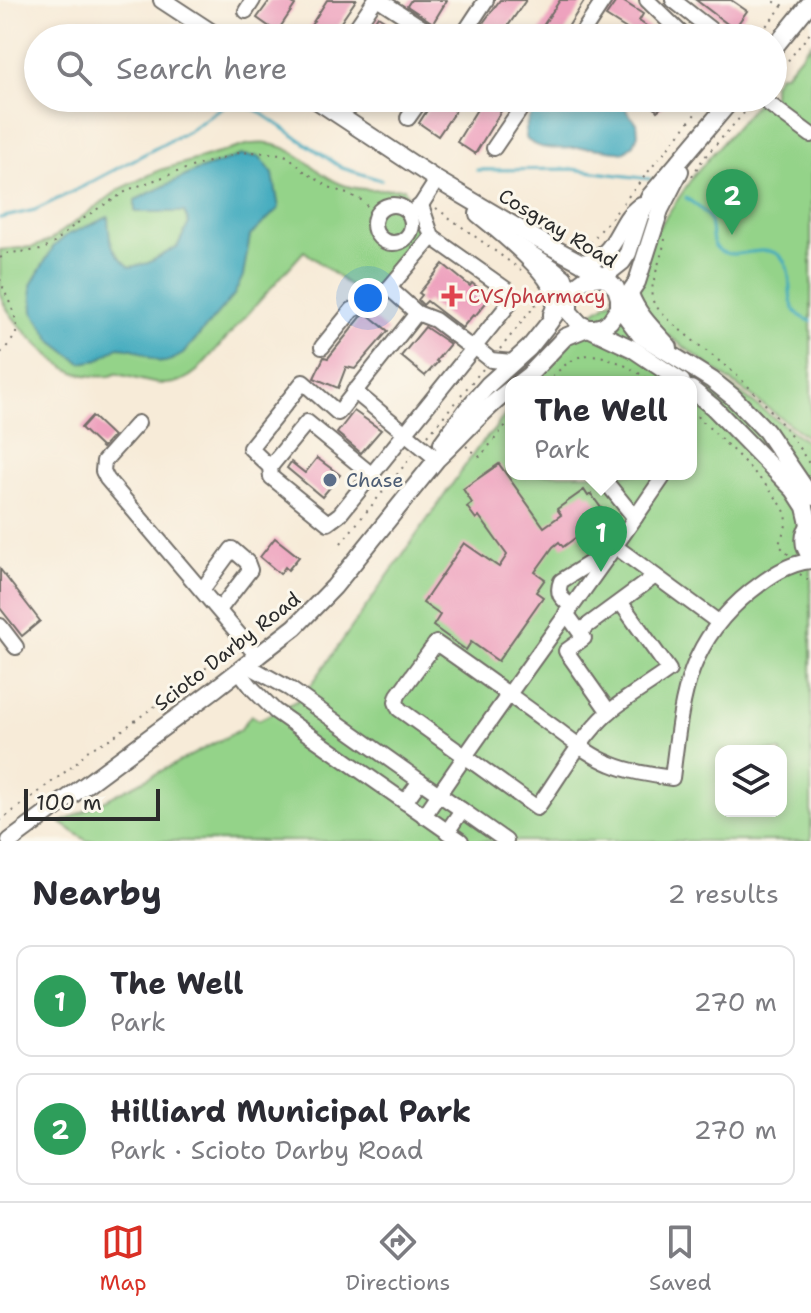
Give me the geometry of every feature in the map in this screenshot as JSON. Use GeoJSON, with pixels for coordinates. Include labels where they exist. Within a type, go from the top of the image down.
{"type":"FeatureCollection","features":[{"type":"Feature","properties":{"kind":"main road"},"geometry":{"type":"LineString","coordinates":[[162,0],[199,24]]}},
{"type":"Feature","properties":{"kind":"main road"},"geometry":{"type":"LineString","coordinates":[[787,32],[811,2]]}},
{"type":"Feature","properties":{"kind":"main road","name":"Cosgray Road"},"geometry":{"type":"LineString","coordinates":[[334,112],[437,180],[603,277],[616,288],[640,335],[722,389],[766,431],[811,497]]}},
{"type":"Feature","properties":{"kind":"main road","name":"Scioto Darby Road"},"geometry":{"type":"LineString","coordinates":[[582,263],[606,253],[643,192],[692,148],[722,112]]}},
{"type":"Feature","properties":{"kind":"main road","name":"Scioto Darby Road"},"geometry":{"type":"LineString","coordinates":[[624,301],[637,282],[660,210],[692,148]]}},
{"type":"Feature","properties":{"kind":"main road","name":"Cosgray Road"},"geometry":{"type":"LineString","coordinates":[[437,180],[515,244],[564,278],[569,295],[569,312],[587,328]]}},
{"type":"Feature","properties":{"kind":"main road","name":"Scioto Darby Road"},"geometry":{"type":"LineString","coordinates":[[437,459],[441,444],[468,408],[529,348],[544,318],[585,279],[603,277],[622,262],[640,216],[643,192]]}},
{"type":"Feature","properties":{"kind":"main road","name":"Cosgray Road"},"geometry":{"type":"LineString","coordinates":[[515,244],[556,297],[555,306],[544,318]]}},
{"type":"Feature","properties":{"kind":"main road"},"geometry":{"type":"LineString","coordinates":[[527,376],[565,337],[587,328],[603,326],[624,301]]}},
{"type":"Feature","properties":{"kind":"main road"},"geometry":{"type":"LineString","coordinates":[[587,328],[633,349],[673,376]]}},
{"type":"Feature","properties":{"kind":"main road","name":"Scioto Darby Road"},"geometry":{"type":"LineString","coordinates":[[10,841],[277,642],[316,608],[437,459],[505,394]]}},
{"type":"Feature","properties":{"kind":"main road"},"geometry":{"type":"LineString","coordinates":[[697,394],[794,490],[805,507],[808,529],[806,562]]}},
{"type":"Feature","properties":{"kind":"street"},"geometry":{"type":"LineString","coordinates":[[360,24],[378,0],[416,24]]}},
{"type":"Feature","properties":{"kind":"street"},"geometry":{"type":"LineString","coordinates":[[470,24],[486,0]]}},
{"type":"Feature","properties":{"kind":"street"},"geometry":{"type":"LineString","coordinates":[[588,24],[604,0]]}},
{"type":"Feature","properties":{"kind":"street"},"geometry":{"type":"LineString","coordinates":[[647,0],[672,24]]}},
{"type":"Feature","properties":{"kind":"street"},"geometry":{"type":"LineString","coordinates":[[673,0],[704,24]]}},
{"type":"Feature","properties":{"kind":"street"},"geometry":{"type":"LineString","coordinates":[[408,118],[412,112]]}},
{"type":"Feature","properties":{"kind":"street"},"geometry":{"type":"LineString","coordinates":[[494,148],[519,112]]}},
{"type":"Feature","properties":{"kind":"street"},"geometry":{"type":"LineString","coordinates":[[779,112],[811,135]]}},
{"type":"Feature","properties":{"kind":"street"},"geometry":{"type":"LineString","coordinates":[[418,207],[384,208],[375,223],[382,240],[395,243],[407,238],[418,207],[437,180]]}},
{"type":"Feature","properties":{"kind":"street"},"geometry":{"type":"LineString","coordinates":[[338,413],[303,382],[250,448],[270,467],[271,477],[328,523],[340,514],[509,304],[507,290],[432,237],[418,207]]}},
{"type":"Feature","properties":{"kind":"street"},"geometry":{"type":"LineString","coordinates":[[322,347],[352,310],[372,301],[389,288],[432,237]]}},
{"type":"Feature","properties":{"kind":"street"},"geometry":{"type":"LineString","coordinates":[[389,288],[417,313],[435,320],[491,360],[512,362]]}},
{"type":"Feature","properties":{"kind":"street"},"geometry":{"type":"LineString","coordinates":[[321,433],[417,313]]}},
{"type":"Feature","properties":{"kind":"street"},"geometry":{"type":"LineString","coordinates":[[354,391],[437,459]]}},
{"type":"Feature","properties":{"kind":"street"},"geometry":{"type":"LineString","coordinates":[[270,467],[307,422],[372,475]]}},
{"type":"Feature","properties":{"kind":"street"},"geometry":{"type":"LineString","coordinates":[[138,423],[104,461],[103,471],[219,610],[248,664],[253,689],[278,713],[461,841]]}},
{"type":"Feature","properties":{"kind":"street"},"geometry":{"type":"LineString","coordinates":[[604,480],[635,518]]}},
{"type":"Feature","properties":{"kind":"street"},"geometry":{"type":"LineString","coordinates":[[424,816],[661,480]]}},
{"type":"Feature","properties":{"kind":"street"},"geometry":{"type":"LineString","coordinates":[[776,573],[808,529]]}},
{"type":"Feature","properties":{"kind":"street"},"geometry":{"type":"LineString","coordinates":[[616,547],[718,622]]}},
{"type":"Feature","properties":{"kind":"street"},"geometry":{"type":"LineString","coordinates":[[609,712],[566,651],[584,638],[558,590],[561,581],[616,547]]}},
{"type":"Feature","properties":{"kind":"street"},"geometry":{"type":"LineString","coordinates":[[202,590],[232,549],[247,562],[250,570],[219,610]]}},
{"type":"Feature","properties":{"kind":"street"},"geometry":{"type":"LineString","coordinates":[[621,603],[669,670],[609,712],[594,727],[580,746],[537,808],[399,709],[396,702],[398,695],[436,643],[580,746],[610,764],[672,778],[686,688],[698,653],[718,622],[737,603],[776,573],[806,562]]}},
{"type":"Feature","properties":{"kind":"street"},"geometry":{"type":"LineString","coordinates":[[580,631],[655,576]]}},
{"type":"Feature","properties":{"kind":"street"},"geometry":{"type":"LineString","coordinates":[[1,628],[16,647]]}},
{"type":"Feature","properties":{"kind":"street"},"geometry":{"type":"LineString","coordinates":[[248,664],[293,691],[506,841]]}},
{"type":"Feature","properties":{"kind":"street"},"geometry":{"type":"LineString","coordinates":[[278,713],[293,691]]}},
{"type":"Feature","properties":{"kind":"street"},"geometry":{"type":"LineString","coordinates":[[405,802],[420,781]]}},
{"type":"Feature","properties":{"kind":"street"},"geometry":{"type":"LineString","coordinates":[[447,832],[462,810]]}},
{"type":"Feature","properties":{"kind":"path"},"geometry":{"type":"LineString","coordinates":[[772,0],[782,7]]}},
{"type":"Feature","properties":{"kind":"path"},"geometry":{"type":"LineString","coordinates":[[768,24],[787,0]]}},
{"type":"Feature","properties":{"kind":"path"},"geometry":{"type":"LineString","coordinates":[[787,62],[811,32]]}},
{"type":"Feature","properties":{"kind":"path"},"geometry":{"type":"LineString","coordinates":[[643,192],[653,167],[697,112]]}},
{"type":"Feature","properties":{"kind":"path"},"geometry":{"type":"LineString","coordinates":[[692,176],[703,159],[746,112]]}},
{"type":"Feature","properties":{"kind":"path"},"geometry":{"type":"LineString","coordinates":[[0,258],[8,253],[42,250],[94,211],[130,189],[239,153],[282,154],[289,157],[329,187],[360,199],[377,216]]}},
{"type":"Feature","properties":{"kind":"path"},"geometry":{"type":"LineString","coordinates":[[418,207],[527,274]]}},
{"type":"Feature","properties":{"kind":"path"},"geometry":{"type":"LineString","coordinates":[[666,233],[652,288],[652,298],[657,307],[757,396],[782,422],[811,467]]}},
{"type":"Feature","properties":{"kind":"path"},"geometry":{"type":"LineString","coordinates":[[0,279],[17,319],[18,330],[0,354]]}},
{"type":"Feature","properties":{"kind":"path"},"geometry":{"type":"LineString","coordinates":[[532,309],[544,318]]}},
{"type":"Feature","properties":{"kind":"path"},"geometry":{"type":"LineString","coordinates":[[574,350],[579,357]]}},
{"type":"Feature","properties":{"kind":"path"},"geometry":{"type":"LineString","coordinates":[[554,376],[568,363],[592,354],[642,376]]}},
{"type":"Feature","properties":{"kind":"path"},"geometry":{"type":"LineString","coordinates":[[697,417],[783,507],[787,516],[779,545],[787,553]]}},
{"type":"Feature","properties":{"kind":"path"},"geometry":{"type":"LineString","coordinates":[[463,444],[480,457],[505,426]]}},
{"type":"Feature","properties":{"kind":"path"},"geometry":{"type":"LineString","coordinates":[[806,562],[801,576],[811,583]]}},
{"type":"Feature","properties":{"kind":"path"},"geometry":{"type":"LineString","coordinates":[[0,821],[73,766],[87,751],[113,737],[214,662]]}},
{"type":"Feature","properties":{"kind":"green space"},"geometry":{"type":"Polygon","coordinates":[[[811,43],[811,440],[613,295],[694,175],[749,112],[787,112],[787,72],[811,43]]]}},
{"type":"Feature","properties":{"kind":"green space"},"geometry":{"type":"Polygon","coordinates":[[[250,144],[269,144],[289,150],[332,180],[348,187],[404,188],[415,216],[416,232],[404,254],[378,286],[368,292],[354,289],[304,251],[197,371],[188,378],[169,384],[152,383],[116,373],[97,376],[74,372],[42,349],[10,313],[0,293],[0,250],[33,247],[49,241],[120,189],[160,170],[250,144]]]}},
{"type":"Feature","properties":{"kind":"green space"},"geometry":{"type":"Polygon","coordinates":[[[612,300],[811,445],[811,841],[87,841],[61,823],[240,730],[251,715],[259,720],[302,698],[479,446],[505,414],[505,480],[697,480],[697,376],[537,376],[591,314],[612,300]]]}},
{"type":"Feature","properties":{"kind":"water"},"geometry":{"type":"Polygon","coordinates":[[[534,112],[627,112],[637,123],[638,134],[634,144],[624,152],[548,148],[525,138],[529,118],[534,112]]]}},
{"type":"Feature","properties":{"kind":"water"},"geometry":{"type":"Polygon","coordinates":[[[242,155],[260,157],[273,174],[279,208],[250,236],[243,276],[234,295],[183,354],[160,362],[136,350],[118,347],[99,360],[81,363],[53,342],[33,312],[31,285],[54,246],[67,235],[108,217],[110,240],[119,256],[130,267],[148,263],[177,247],[189,223],[184,212],[135,212],[135,200],[196,171],[242,155]]]}},
{"type":"Feature","properties":{"kind":"building"},"geometry":{"type":"Polygon","coordinates":[[[270,0],[288,0],[295,5],[282,24],[266,24],[257,18],[270,0]]]}},
{"type":"Feature","properties":{"kind":"building"},"geometry":{"type":"Polygon","coordinates":[[[327,0],[356,0],[340,24],[312,24],[327,0]]]}},
{"type":"Feature","properties":{"kind":"building"},"geometry":{"type":"Polygon","coordinates":[[[411,0],[447,0],[433,23],[407,6],[411,0]]]}},
{"type":"Feature","properties":{"kind":"building"},"geometry":{"type":"Polygon","coordinates":[[[500,0],[526,0],[509,24],[483,23],[500,0]]]}},
{"type":"Feature","properties":{"kind":"building"},"geometry":{"type":"Polygon","coordinates":[[[560,0],[585,0],[570,24],[544,24],[560,0]]]}},
{"type":"Feature","properties":{"kind":"building"},"geometry":{"type":"Polygon","coordinates":[[[617,0],[621,0],[643,14],[639,21],[643,24],[619,24],[606,16],[617,0]]]}},
{"type":"Feature","properties":{"kind":"building"},"geometry":{"type":"Polygon","coordinates":[[[696,0],[731,0],[747,11],[738,24],[727,24],[696,0]]]}},
{"type":"Feature","properties":{"kind":"building"},"geometry":{"type":"Polygon","coordinates":[[[378,16],[390,24],[373,24],[378,16]]]}},
{"type":"Feature","properties":{"kind":"building"},"geometry":{"type":"Polygon","coordinates":[[[426,112],[454,112],[438,136],[419,123],[426,112]]]}},
{"type":"Feature","properties":{"kind":"building"},"geometry":{"type":"Polygon","coordinates":[[[475,112],[500,112],[475,154],[457,142],[475,112]]]}},
{"type":"Feature","properties":{"kind":"building"},"geometry":{"type":"Polygon","coordinates":[[[443,264],[490,298],[462,328],[427,301],[423,305],[418,300],[422,295],[419,293],[443,264]]]}},
{"type":"Feature","properties":{"kind":"building"},"geometry":{"type":"Polygon","coordinates":[[[367,314],[388,331],[355,369],[346,367],[338,388],[314,378],[324,357],[328,358],[361,317],[367,314]]]}},
{"type":"Feature","properties":{"kind":"building"},"geometry":{"type":"Polygon","coordinates":[[[425,327],[450,344],[425,376],[401,356],[425,327]]]}},
{"type":"Feature","properties":{"kind":"building"},"geometry":{"type":"Polygon","coordinates":[[[354,411],[381,430],[361,453],[337,433],[354,411]]]}},
{"type":"Feature","properties":{"kind":"building"},"geometry":{"type":"Polygon","coordinates":[[[92,416],[113,436],[102,448],[81,428],[92,416]]]}},
{"type":"Feature","properties":{"kind":"building"},"geometry":{"type":"Polygon","coordinates":[[[317,458],[340,475],[322,497],[287,468],[291,462],[305,473],[317,458]]]}},
{"type":"Feature","properties":{"kind":"building"},"geometry":{"type":"Polygon","coordinates":[[[499,464],[505,472],[505,480],[510,480],[544,527],[561,515],[557,509],[584,490],[588,496],[591,494],[604,512],[595,518],[597,522],[563,547],[559,542],[553,547],[535,572],[545,579],[536,592],[543,597],[498,661],[471,642],[466,650],[433,626],[440,615],[423,603],[464,543],[499,567],[507,555],[479,516],[476,519],[467,507],[472,503],[463,489],[499,464]]]}},
{"type":"Feature","properties":{"kind":"building"},"geometry":{"type":"Polygon","coordinates":[[[275,538],[299,557],[280,574],[260,557],[275,538]]]}},
{"type":"Feature","properties":{"kind":"building"},"geometry":{"type":"Polygon","coordinates":[[[0,569],[40,621],[22,636],[0,608],[0,569]]]}},
{"type":"Feature","properties":{"kind":"waterway"},"geometry":{"type":"LineString","coordinates":[[0,218],[35,210],[84,186],[190,130],[215,112]]}},
{"type":"Feature","properties":{"kind":"waterway"},"geometry":{"type":"LineString","coordinates":[[259,112],[342,168],[381,180]]}},
{"type":"Feature","properties":{"kind":"waterway"},"geometry":{"type":"LineString","coordinates":[[477,170],[572,169],[650,179]]}},
{"type":"Feature","properties":{"kind":"waterway"},"geometry":{"type":"LineString","coordinates":[[686,198],[707,216],[713,241],[722,252],[769,251],[782,258],[789,275],[791,302],[801,316],[811,321]]}},
{"type":"Feature","properties":{"kind":"place","name":"Hilliard Municipal Park"},"geometry":{"type":"Point","coordinates":[732,235]}},
{"type":"Feature","properties":{"kind":"place","name":"CVS/pharmacy"},"geometry":{"type":"Point","coordinates":[452,296]}},
{"type":"Feature","properties":{"kind":"place","name":"Chase"},"geometry":{"type":"Point","coordinates":[330,480]}},
{"type":"Feature","properties":{"kind":"place","name":"The Well"},"geometry":{"type":"Point","coordinates":[601,572]}}]}
